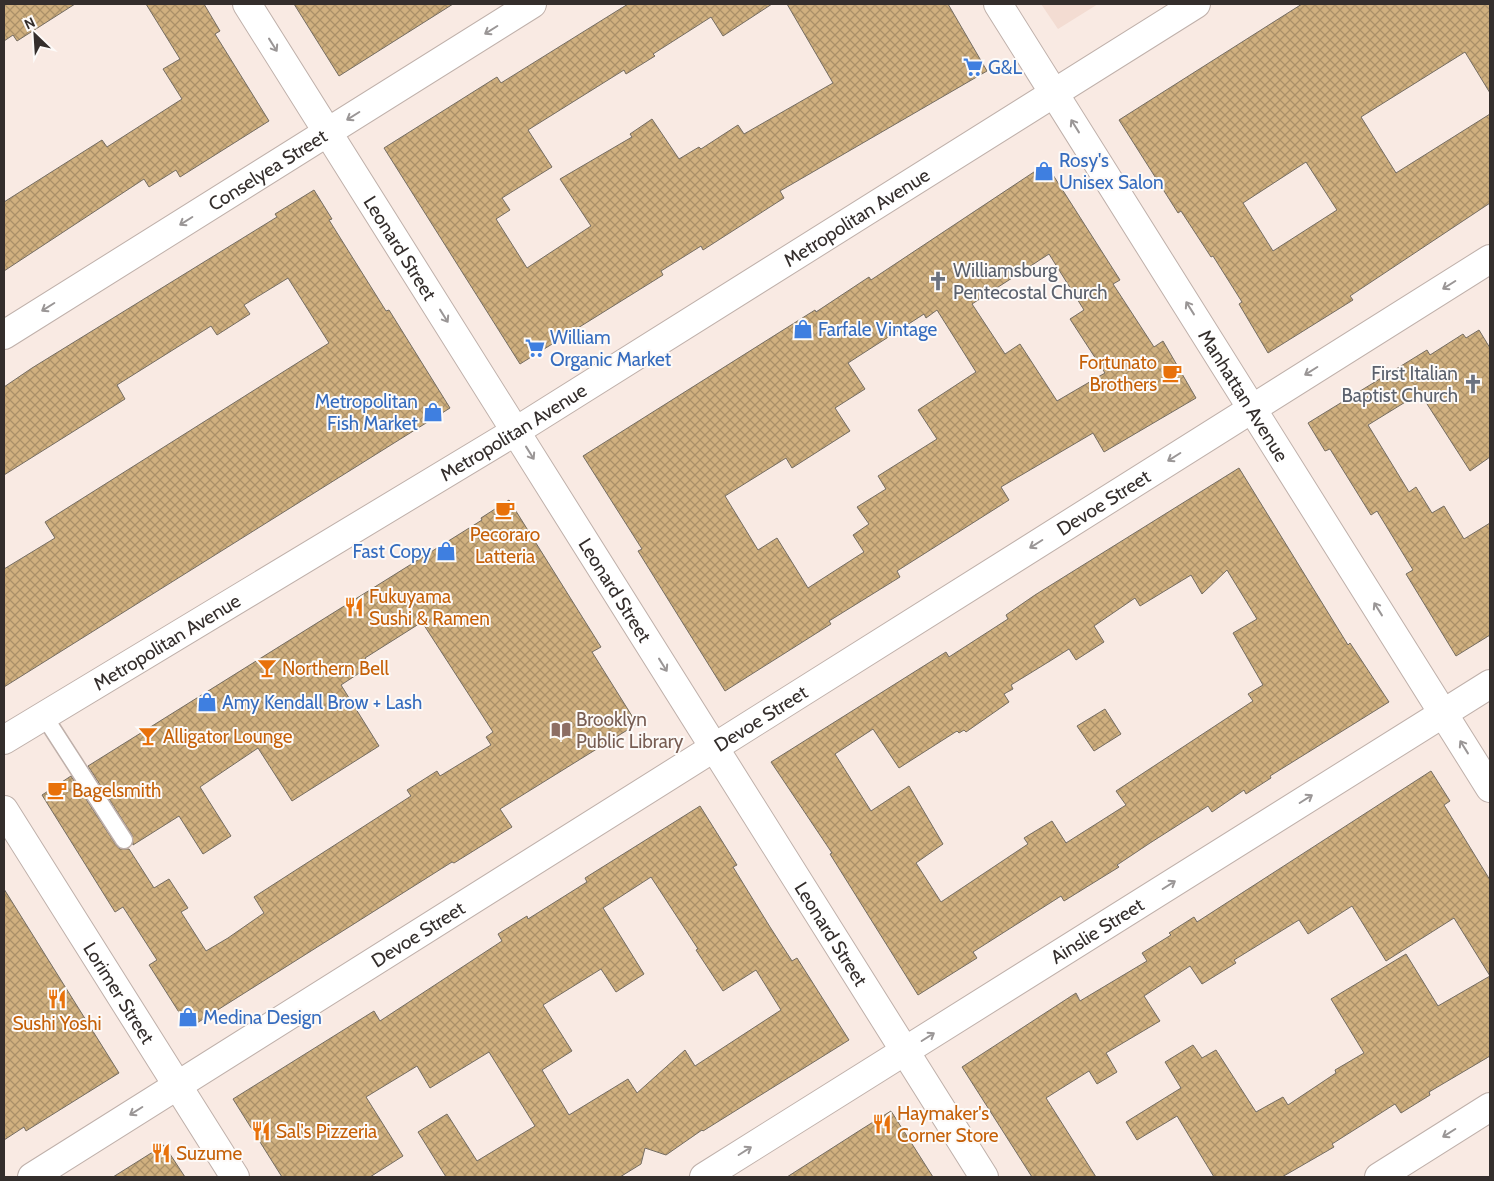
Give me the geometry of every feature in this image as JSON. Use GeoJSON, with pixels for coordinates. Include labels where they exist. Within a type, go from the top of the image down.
{"type":"FeatureCollection","features":[{"type":"Feature","properties":{"kind":"street","name":"Leonard Street"},"geometry":{"type":"LineString","coordinates":[[247,4],[984,1177]]}},
{"type":"Feature","properties":{"kind":"street","name":"Conselyea Street"},"geometry":{"type":"LineString","coordinates":[[4,336],[532,4]]}},
{"type":"Feature","properties":{"kind":"street","name":"Manhattan Avenue"},"geometry":{"type":"LineString","coordinates":[[998,4],[1490,788]]}},
{"type":"Feature","properties":{"kind":"street","name":"Metropolitan Avenue"},"geometry":{"type":"LineString","coordinates":[[4,740],[516,431],[1196,4]]}},
{"type":"Feature","properties":{"kind":"street","name":"Devoe Street"},"geometry":{"type":"LineString","coordinates":[[32,1177],[1490,259]]}},
{"type":"Feature","properties":{"kind":"street","name":"Ainslie Street"},"geometry":{"type":"LineString","coordinates":[[704,1177],[1490,684]]}},
{"type":"Feature","properties":{"kind":"street","name":"Lorimer Street"},"geometry":{"type":"LineString","coordinates":[[4,810],[235,1177]]}},
{"type":"Feature","properties":{"kind":"street"},"geometry":{"type":"LineString","coordinates":[[1379,1177],[1490,1107]]}},
{"type":"Feature","properties":{"kind":"lane"},"geometry":{"type":"LineString","coordinates":[[44,716],[124,840]]}},
{"type":"Feature","properties":{"kind":"shaded area"},"geometry":{"type":"Polygon","coordinates":[[[1041,4],[1098,4],[1058,29],[1041,4]]]}},
{"type":"Feature","properties":{"kind":"building"},"geometry":{"type":"Polygon","coordinates":[[[4,4],[75,4],[17,41],[13,35],[4,41],[4,4]]]}},
{"type":"Feature","properties":{"kind":"building"},"geometry":{"type":"Polygon","coordinates":[[[146,4],[204,4],[220,31],[215,34],[269,121],[180,177],[176,170],[149,187],[144,179],[4,271],[4,202],[102,140],[107,147],[182,99],[163,69],[180,59],[146,4]]]}},
{"type":"Feature","properties":{"kind":"building"},"geometry":{"type":"Polygon","coordinates":[[[294,4],[453,4],[339,76],[294,4]]]}},
{"type":"Feature","properties":{"kind":"building"},"geometry":{"type":"Polygon","coordinates":[[[628,4],[772,4],[723,36],[711,17],[653,54],[655,56],[626,74],[624,70],[528,130],[552,167],[502,198],[510,210],[496,219],[527,268],[591,226],[560,179],[632,137],[630,134],[652,119],[679,159],[699,147],[701,149],[738,125],[744,134],[833,83],[787,4],[948,4],[987,71],[780,191],[784,198],[703,250],[701,246],[661,271],[663,275],[520,364],[384,148],[497,77],[501,83],[628,4]]]}},
{"type":"Feature","properties":{"kind":"building"},"geometry":{"type":"Polygon","coordinates":[[[1302,4],[1490,4],[1490,93],[1465,52],[1361,117],[1396,173],[1490,114],[1490,203],[1350,296],[1353,300],[1268,353],[1239,304],[1242,302],[1213,256],[1211,257],[1181,211],[1178,213],[1119,120],[1302,4]],[[1306,162],[1243,203],[1273,251],[1337,210],[1306,162]]]}},
{"type":"Feature","properties":{"kind":"building"},"geometry":{"type":"Polygon","coordinates":[[[1046,164],[1120,280],[1113,284],[1154,347],[1163,341],[1196,398],[1104,452],[1093,433],[1001,487],[1009,500],[897,571],[900,577],[829,621],[831,624],[725,691],[638,551],[642,549],[583,456],[815,310],[816,312],[869,277],[871,280],[1046,164]],[[1049,254],[972,304],[1005,354],[1020,344],[1057,401],[1105,373],[1070,319],[1084,310],[1049,254]],[[937,310],[926,318],[924,314],[848,363],[865,389],[835,408],[850,431],[792,468],[786,458],[725,496],[758,550],[777,538],[808,588],[864,552],[853,535],[869,524],[857,507],[886,489],[878,476],[937,439],[918,410],[976,372],[937,310]]]}},
{"type":"Feature","properties":{"kind":"building"},"geometry":{"type":"Polygon","coordinates":[[[314,190],[332,219],[329,220],[386,311],[389,310],[450,408],[4,687],[4,569],[55,538],[45,522],[329,343],[288,278],[244,305],[250,314],[217,335],[211,326],[117,385],[125,399],[4,475],[4,387],[277,217],[275,214],[314,190]]]}},
{"type":"Feature","properties":{"kind":"building"},"geometry":{"type":"Polygon","coordinates":[[[1479,330],[1490,348],[1490,457],[1470,471],[1420,393],[1368,425],[1409,492],[1416,487],[1432,513],[1444,506],[1464,539],[1490,523],[1490,635],[1456,656],[1406,574],[1413,570],[1377,511],[1371,515],[1330,449],[1325,451],[1308,423],[1427,350],[1430,355],[1463,334],[1466,338],[1479,330]]]}},
{"type":"Feature","properties":{"kind":"building"},"geometry":{"type":"Polygon","coordinates":[[[1239,468],[1348,645],[1350,643],[1389,702],[1270,776],[1271,778],[1246,794],[1244,790],[1212,812],[1208,806],[1117,865],[1119,867],[1064,901],[1061,896],[973,952],[977,958],[918,995],[830,854],[832,853],[771,762],[946,652],[949,657],[1008,619],[1006,615],[1239,468]],[[1227,570],[1202,594],[1191,575],[1140,606],[1135,598],[1094,626],[1104,642],[1076,660],[1069,649],[1011,685],[1013,689],[1004,694],[1009,702],[966,732],[964,730],[959,733],[957,731],[899,768],[873,729],[835,754],[871,811],[909,786],[943,844],[916,863],[941,902],[1028,844],[1024,838],[1052,821],[1066,843],[1126,805],[1116,791],[1253,701],[1248,694],[1263,685],[1233,633],[1257,619],[1227,570]]]}},
{"type":"Feature","properties":{"kind":"building"},"geometry":{"type":"Polygon","coordinates":[[[509,500],[601,647],[592,652],[637,724],[500,809],[512,827],[454,863],[452,862],[189,1028],[149,965],[157,960],[123,907],[115,912],[42,795],[71,776],[116,845],[120,849],[129,849],[154,888],[169,879],[188,908],[181,912],[206,951],[228,938],[264,913],[254,897],[411,796],[407,790],[437,771],[440,776],[491,745],[486,737],[493,732],[422,622],[365,658],[370,666],[341,685],[379,746],[292,801],[258,748],[200,787],[231,836],[203,854],[179,816],[133,845],[132,835],[88,766],[482,520],[481,518],[509,500]]]}},
{"type":"Feature","properties":{"kind":"building"},"geometry":{"type":"Polygon","coordinates":[[[1105,709],[1121,734],[1094,751],[1077,726],[1105,709]]]}},
{"type":"Feature","properties":{"kind":"building"},"geometry":{"type":"Polygon","coordinates":[[[1431,771],[1450,801],[1444,805],[1490,880],[1490,976],[1454,918],[1386,961],[1352,906],[1308,934],[1299,920],[1234,960],[1236,963],[1202,984],[1190,966],[1144,996],[1160,1021],[1106,1053],[1117,1072],[1097,1084],[1089,1071],[1046,1098],[1096,1177],[1032,1177],[962,1067],[1076,993],[1080,1001],[1147,961],[1142,953],[1171,935],[1169,933],[1194,917],[1197,922],[1431,771]]]}},
{"type":"Feature","properties":{"kind":"building"},"geometry":{"type":"Polygon","coordinates":[[[700,806],[737,865],[733,867],[770,927],[792,961],[797,958],[849,1040],[702,1130],[666,1155],[645,1148],[641,1164],[620,1177],[446,1177],[418,1132],[447,1114],[477,1161],[535,1126],[489,1052],[430,1088],[417,1066],[366,1097],[403,1156],[370,1177],[282,1177],[233,1099],[374,1011],[380,1021],[502,941],[498,934],[527,916],[528,919],[587,882],[585,878],[700,806]],[[651,877],[603,908],[644,974],[616,992],[601,969],[543,1005],[572,1051],[542,1070],[569,1115],[628,1079],[637,1093],[685,1050],[695,1066],[781,1010],[756,970],[723,991],[696,950],[698,949],[651,877]]]}},
{"type":"Feature","properties":{"kind":"building"},"geometry":{"type":"Polygon","coordinates":[[[4,889],[119,1073],[26,1131],[24,1127],[4,1140],[4,889]]]}},
{"type":"Feature","properties":{"kind":"building"},"geometry":{"type":"Polygon","coordinates":[[[1406,954],[1438,1006],[1490,976],[1490,1056],[1429,1092],[1430,1095],[1401,1113],[1395,1104],[1332,1144],[1334,1147],[1282,1177],[1214,1177],[1177,1116],[1137,1140],[1126,1122],[1181,1088],[1165,1062],[1193,1045],[1202,1058],[1216,1050],[1256,1112],[1283,1097],[1288,1105],[1336,1073],[1335,1070],[1364,1053],[1331,999],[1406,954]]]}},
{"type":"Feature","properties":{"kind":"building"},"geometry":{"type":"Polygon","coordinates":[[[891,1111],[933,1177],[787,1177],[862,1129],[891,1111]]]}},
{"type":"Feature","properties":{"kind":"building"},"geometry":{"type":"Polygon","coordinates":[[[164,1145],[185,1177],[113,1177],[164,1145]]]}},
{"type":"Feature","properties":{"kind":"place","name":"G&L"},"geometry":{"type":"Point","coordinates":[973,67]}},
{"type":"Feature","properties":{"kind":"place","name":"Rosy's Unisex Salon"},"geometry":{"type":"Point","coordinates":[1044,171]}},
{"type":"Feature","properties":{"kind":"place","name":"Williamsburg Pentecostal Church"},"geometry":{"type":"Point","coordinates":[938,281]}},
{"type":"Feature","properties":{"kind":"place","name":"Farfale Vintage"},"geometry":{"type":"Point","coordinates":[803,329]}},
{"type":"Feature","properties":{"kind":"place","name":"William Organic Market"},"geometry":{"type":"Point","coordinates":[535,348]}},
{"type":"Feature","properties":{"kind":"place","name":"Fortunato Brothers"},"geometry":{"type":"Point","coordinates":[1172,373]}},
{"type":"Feature","properties":{"kind":"place","name":"First Italian Baptist Church"},"geometry":{"type":"Point","coordinates":[1473,384]}},
{"type":"Feature","properties":{"kind":"place","name":"Metropolitan Fish Market"},"geometry":{"type":"Point","coordinates":[433,412]}},
{"type":"Feature","properties":{"kind":"place","name":"Pecoraro Latteria"},"geometry":{"type":"Point","coordinates":[505,510]}},
{"type":"Feature","properties":{"kind":"place","name":"Fast Copy"},"geometry":{"type":"Point","coordinates":[446,551]}},
{"type":"Feature","properties":{"kind":"place","name":"Fukuyama Sushi & Ramen"},"geometry":{"type":"Point","coordinates":[354,607]}},
{"type":"Feature","properties":{"kind":"place","name":"Northern Bell"},"geometry":{"type":"Point","coordinates":[267,668]}},
{"type":"Feature","properties":{"kind":"place","name":"Amy Kendall Brow + Lash"},"geometry":{"type":"Point","coordinates":[207,702]}},
{"type":"Feature","properties":{"kind":"place","name":"Brooklyn Public Library"},"geometry":{"type":"Point","coordinates":[561,730]}},
{"type":"Feature","properties":{"kind":"place","name":"Alligator Lounge"},"geometry":{"type":"Point","coordinates":[148,736]}},
{"type":"Feature","properties":{"kind":"place","name":"Bagelsmith"},"geometry":{"type":"Point","coordinates":[57,790]}},
{"type":"Feature","properties":{"kind":"place","name":"Sushi Yoshi"},"geometry":{"type":"Point","coordinates":[57,999]}},
{"type":"Feature","properties":{"kind":"place","name":"Medina Design"},"geometry":{"type":"Point","coordinates":[188,1017]}},
{"type":"Feature","properties":{"kind":"place","name":"Haymaker's Corner Store"},"geometry":{"type":"Point","coordinates":[882,1124]}},
{"type":"Feature","properties":{"kind":"place","name":"Sal's Pizzeria"},"geometry":{"type":"Point","coordinates":[261,1131]}},
{"type":"Feature","properties":{"kind":"place","name":"Suzume"},"geometry":{"type":"Point","coordinates":[161,1153]}}]}
